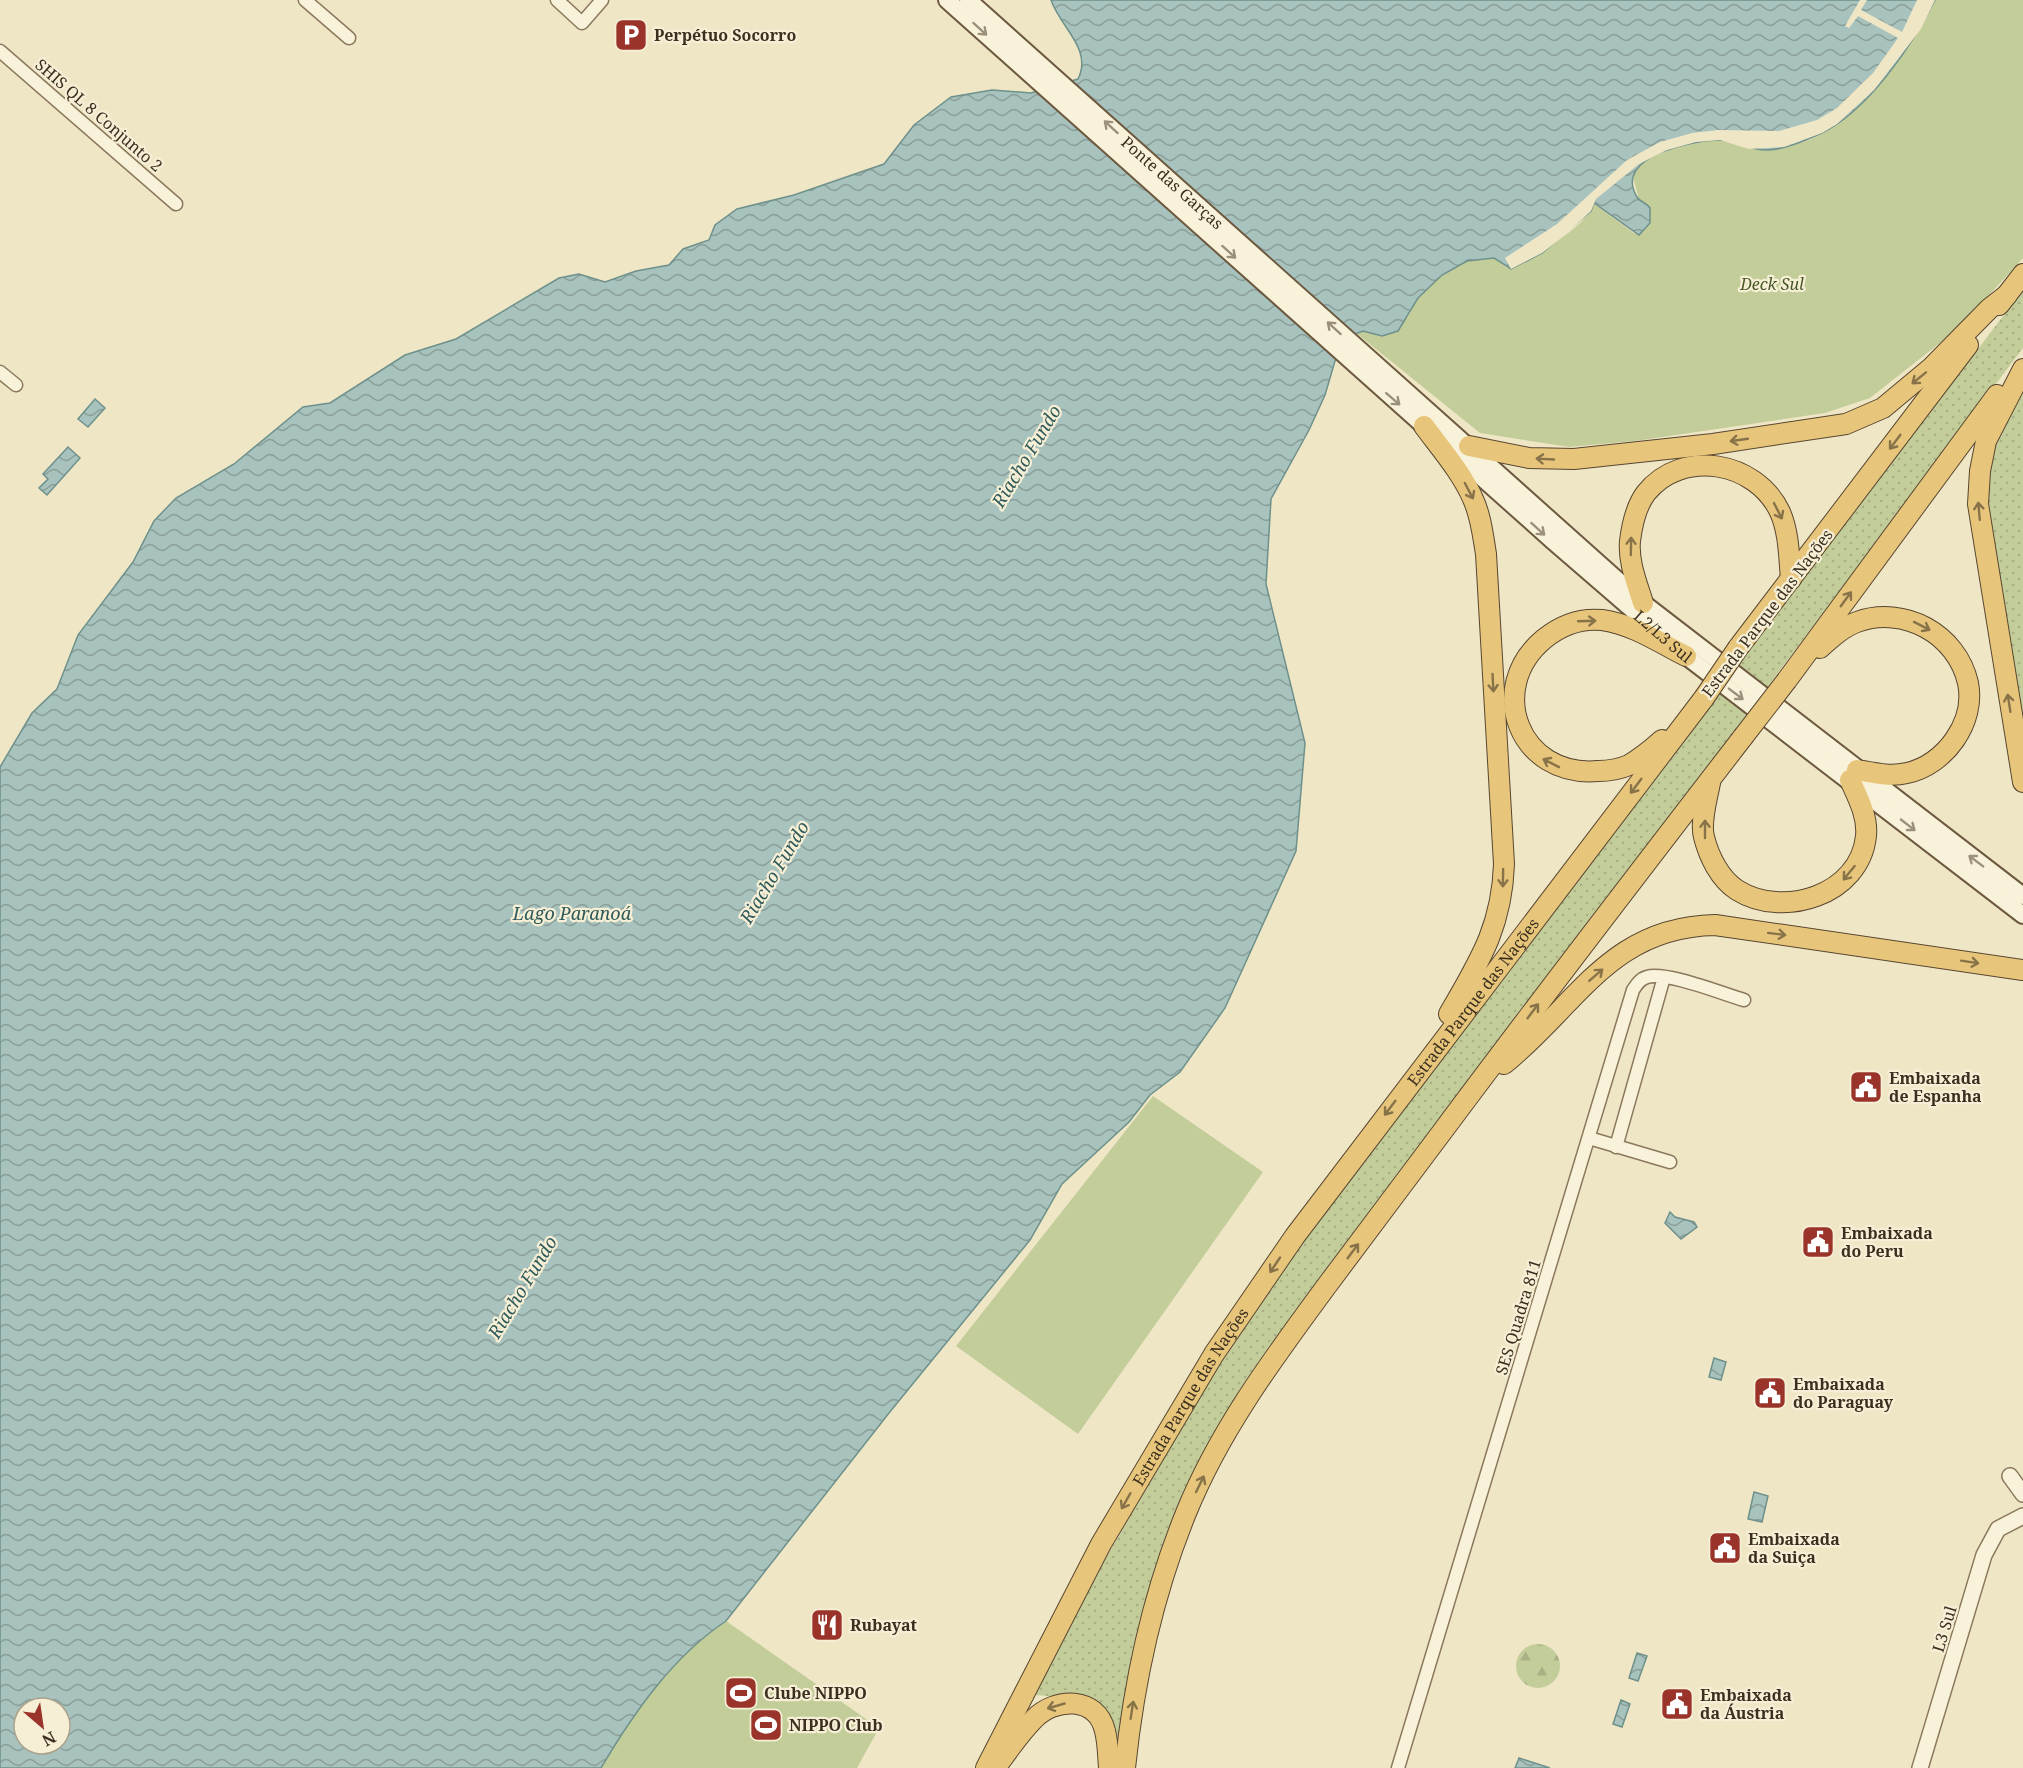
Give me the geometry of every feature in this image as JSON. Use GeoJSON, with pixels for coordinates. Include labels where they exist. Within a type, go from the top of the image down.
{"type":"FeatureCollection","features":[{"type":"Feature","properties":{"kind":"highway","name":"Estrada Parque das Nações"},"geometry":{"type":"LineString","coordinates":[[986,1768],[1101,1544],[1173,1419],[1295,1236],[2023,274]]}},
{"type":"Feature","properties":{"kind":"highway"},"geometry":{"type":"LineString","coordinates":[[1469,446],[1529,458],[1574,459],[1713,444],[1861,420],[1883,408],[1931,368],[1989,309],[2007,295]]}},
{"type":"Feature","properties":{"kind":"highway"},"geometry":{"type":"LineString","coordinates":[[1125,1768],[1133,1704],[1152,1615],[1187,1510],[1216,1451],[1258,1380],[1477,1086],[1792,673],[2023,360]]}},
{"type":"Feature","properties":{"kind":"highway"},"geometry":{"type":"LineString","coordinates":[[2023,369],[1986,441],[1980,471],[1978,504],[2023,782]]}},
{"type":"Feature","properties":{"kind":"highway"},"geometry":{"type":"LineString","coordinates":[[1411,1081],[1488,943],[1499,913],[1503,882],[1486,566],[1481,526],[1474,501],[1464,482],[1424,426]]}},
{"type":"Feature","properties":{"kind":"highway"},"geometry":{"type":"LineString","coordinates":[[1643,603],[1630,555],[1632,531],[1640,503],[1645,494],[1663,478],[1683,469],[1704,464],[1734,469],[1746,475],[1771,498],[1779,510],[1786,534],[1791,579]]}},
{"type":"Feature","properties":{"kind":"highway"},"geometry":{"type":"LineString","coordinates":[[1711,779],[1703,835],[1715,867],[1736,890],[1755,898],[1776,903],[1795,902],[1816,896],[1838,885],[1853,869],[1864,846],[1865,819],[1853,775],[1909,773],[1934,761],[1952,744],[1964,721],[1969,698],[1966,676],[1955,654],[1941,638],[1922,625],[1883,616],[1858,622],[1844,629],[1792,673]]}},
{"type":"Feature","properties":{"kind":"highway"},"geometry":{"type":"LineString","coordinates":[[1686,656],[1617,624],[1601,620],[1575,621],[1558,628],[1534,647],[1519,673],[1516,706],[1519,727],[1528,744],[1542,758],[1563,769],[1585,772],[1610,771],[1628,765],[1646,754],[1701,702]]}},
{"type":"Feature","properties":{"kind":"highway"},"geometry":{"type":"LineString","coordinates":[[1477,1086],[1512,1057],[1590,980],[1620,955],[1648,938],[1688,926],[1715,925],[1851,943],[2023,970]]}},
{"type":"Feature","properties":{"kind":"highway"},"geometry":{"type":"LineString","coordinates":[[994,1768],[1034,1719],[1048,1707],[1074,1702],[1088,1707],[1099,1716],[1105,1729],[1109,1768]]}},
{"type":"Feature","properties":{"kind":"main road","name":"Ponte das Garças"},"geometry":{"type":"LineString","coordinates":[[947,0],[1017,53],[1378,367]]}},
{"type":"Feature","properties":{"kind":"main road","name":"Ponte das Garças"},"geometry":{"type":"LineString","coordinates":[[968,0],[1017,53],[1349,360]]}},
{"type":"Feature","properties":{"kind":"main road","name":"L2/L3 Sul"},"geometry":{"type":"LineString","coordinates":[[1349,360],[1686,656],[2023,897]]}},
{"type":"Feature","properties":{"kind":"main road","name":"L2/L3 Sul"},"geometry":{"type":"LineString","coordinates":[[1378,367],[1643,603],[2023,915]]}},
{"type":"Feature","properties":{"kind":"street"},"geometry":{"type":"LineString","coordinates":[[305,0],[349,38]]}},
{"type":"Feature","properties":{"kind":"street"},"geometry":{"type":"LineString","coordinates":[[557,0],[582,23],[602,0]]}},
{"type":"Feature","properties":{"kind":"street","name":"SHIS QL 8 Conjunto 2"},"geometry":{"type":"LineString","coordinates":[[0,51],[176,204]]}},
{"type":"Feature","properties":{"kind":"street"},"geometry":{"type":"LineString","coordinates":[[0,372],[16,386]]}},
{"type":"Feature","properties":{"kind":"street","name":"SES Quadra 811"},"geometry":{"type":"LineString","coordinates":[[1398,1768],[1633,990],[1641,979],[1649,976],[1664,977]]}},
{"type":"Feature","properties":{"kind":"street"},"geometry":{"type":"LineString","coordinates":[[1616,1147],[1664,977],[1744,1000]]}},
{"type":"Feature","properties":{"kind":"street"},"geometry":{"type":"LineString","coordinates":[[1589,1138],[1670,1162]]}},
{"type":"Feature","properties":{"kind":"street"},"geometry":{"type":"LineString","coordinates":[[2010,1476],[2023,1494]]}},
{"type":"Feature","properties":{"kind":"street","name":"L3 Sul"},"geometry":{"type":"LineString","coordinates":[[1920,1768],[1984,1555],[1998,1529],[2023,1516]]}},
{"type":"Feature","properties":{"kind":"green space","name":"Deck Sul"},"geometry":{"type":"Polygon","coordinates":[[[1935,0],[2023,0],[2023,258],[1959,328],[1870,398],[1825,413],[1635,441],[1569,447],[1480,433],[1356,333],[1363,331],[1382,336],[1408,317],[1418,298],[1442,275],[1467,261],[1494,258],[1507,268],[1543,249],[1580,223],[1589,213],[1593,203],[1635,234],[1639,197],[1634,183],[1634,173],[1639,164],[1649,158],[1686,144],[1705,140],[1723,139],[1739,146],[1759,147],[1794,144],[1816,137],[1858,107],[1877,87],[1911,41],[1935,0]]]}},
{"type":"Feature","properties":{"kind":"green space"},"geometry":{"type":"Polygon","coordinates":[[[2023,290],[2023,348],[1275,1339],[1225,1415],[1195,1470],[1179,1508],[1137,1633],[1113,1765],[1087,1699],[1035,1695],[1093,1580],[1221,1361],[1338,1188],[2023,290]]]}},
{"type":"Feature","properties":{"kind":"green space"},"geometry":{"type":"Polygon","coordinates":[[[2023,389],[2023,782],[1978,504],[1998,429],[2023,389]]]}},
{"type":"Feature","properties":{"kind":"green space"},"geometry":{"type":"Polygon","coordinates":[[[1153,1096],[1263,1172],[1078,1434],[956,1346],[1153,1096]]]}},
{"type":"Feature","properties":{"kind":"green space","name":"Clube NIPPO"},"geometry":{"type":"Polygon","coordinates":[[[726,1621],[879,1728],[857,1768],[601,1768],[640,1707],[671,1669],[706,1635],[726,1621]]]}},
{"type":"Feature","properties":{"kind":"green space"},"geometry":{"type":"Polygon","coordinates":[[[1538,1644],[1553,1651],[1560,1666],[1553,1681],[1538,1688],[1523,1681],[1516,1666],[1523,1651],[1538,1644]]]}},
{"type":"Feature","properties":{"kind":"water","name":"Lago Paranoá"},"geometry":{"type":"Polygon","coordinates":[[[1051,0],[1935,0],[1914,37],[1887,76],[1855,110],[1838,124],[1795,144],[1775,149],[1761,150],[1719,140],[1692,143],[1659,153],[1645,161],[1636,171],[1632,183],[1637,197],[1650,208],[1650,223],[1639,235],[1594,203],[1591,211],[1542,253],[1511,269],[1494,258],[1467,261],[1442,275],[1418,298],[1398,331],[1382,336],[1363,331],[1355,334],[1335,361],[1325,395],[1309,430],[1271,499],[1266,584],[1305,743],[1296,851],[1225,1008],[1180,1072],[1150,1095],[1129,1122],[1062,1184],[1030,1240],[889,1413],[726,1621],[706,1635],[655,1688],[626,1727],[601,1768],[0,1768],[0,767],[32,713],[57,689],[78,635],[133,562],[154,521],[176,498],[234,464],[303,407],[330,403],[405,355],[456,339],[559,278],[579,274],[605,282],[636,271],[669,265],[683,249],[709,240],[715,225],[737,209],[794,195],[884,164],[914,125],[951,97],[992,90],[1031,93],[1078,79],[1082,68],[1074,38],[1051,0]]]}},
{"type":"Feature","properties":{"kind":"water"},"geometry":{"type":"Polygon","coordinates":[[[95,399],[105,408],[88,427],[78,419],[95,399]]]}},
{"type":"Feature","properties":{"kind":"water"},"geometry":{"type":"Polygon","coordinates":[[[68,447],[80,458],[47,495],[39,488],[48,479],[43,474],[68,447]]]}},
{"type":"Feature","properties":{"kind":"water"},"geometry":{"type":"Polygon","coordinates":[[[1670,1212],[1675,1217],[1694,1222],[1697,1227],[1681,1239],[1665,1223],[1670,1212]]]}},
{"type":"Feature","properties":{"kind":"water"},"geometry":{"type":"Polygon","coordinates":[[[1714,1358],[1726,1362],[1721,1380],[1709,1377],[1714,1358]]]}},
{"type":"Feature","properties":{"kind":"water"},"geometry":{"type":"Polygon","coordinates":[[[1754,1492],[1768,1496],[1762,1522],[1748,1519],[1754,1492]]]}},
{"type":"Feature","properties":{"kind":"water"},"geometry":{"type":"Polygon","coordinates":[[[1637,1653],[1647,1656],[1638,1681],[1629,1678],[1637,1653]]]}},
{"type":"Feature","properties":{"kind":"water"},"geometry":{"type":"Polygon","coordinates":[[[1621,1700],[1630,1704],[1622,1727],[1613,1724],[1621,1700]]]}},
{"type":"Feature","properties":{"kind":"water"},"geometry":{"type":"Polygon","coordinates":[[[1519,1758],[1550,1768],[1515,1768],[1519,1758]]]}},
{"type":"Feature","properties":{"kind":"pier"},"geometry":{"type":"Polygon","coordinates":[[[1860,0],[1867,0],[1861,10],[1902,32],[1917,0],[1935,0],[1921,29],[1874,90],[1837,124],[1822,133],[1784,147],[1749,149],[1720,140],[1696,142],[1667,150],[1639,164],[1596,199],[1591,211],[1542,253],[1511,269],[1505,258],[1557,224],[1627,160],[1660,142],[1692,133],[1718,130],[1779,131],[1817,120],[1837,108],[1873,73],[1898,38],[1858,16],[1849,28],[1845,26],[1860,0]]]}},
{"type":"Feature","properties":{"kind":"place","name":"Perpétuo Socorro"},"geometry":{"type":"Point","coordinates":[631,35]}},
{"type":"Feature","properties":{"kind":"place","name":"Embaixada de Espanha"},"geometry":{"type":"Point","coordinates":[1866,1087]}},
{"type":"Feature","properties":{"kind":"place","name":"Embaixada do Peru"},"geometry":{"type":"Point","coordinates":[1818,1242]}},
{"type":"Feature","properties":{"kind":"place","name":"Embaixada do Paraguay"},"geometry":{"type":"Point","coordinates":[1770,1393]}},
{"type":"Feature","properties":{"kind":"place","name":"Embaixada da Suiça"},"geometry":{"type":"Point","coordinates":[1725,1548]}},
{"type":"Feature","properties":{"kind":"place","name":"Rubayat"},"geometry":{"type":"Point","coordinates":[827,1625]}},
{"type":"Feature","properties":{"kind":"place","name":"Clube NIPPO"},"geometry":{"type":"Point","coordinates":[741,1693]}},
{"type":"Feature","properties":{"kind":"place","name":"Embaixada da Áustria"},"geometry":{"type":"Point","coordinates":[1677,1704]}},
{"type":"Feature","properties":{"kind":"place","name":"NIPPO Club"},"geometry":{"type":"Point","coordinates":[766,1725]}},
{"type":"Feature","properties":{"kind":"water label","name":"Riacho Fundo"},"geometry":{"type":"Point","coordinates":[1026,456]}},
{"type":"Feature","properties":{"kind":"water label","name":"Riacho Fundo"},"geometry":{"type":"Point","coordinates":[774,872]}},
{"type":"Feature","properties":{"kind":"water label","name":"Riacho Fundo"},"geometry":{"type":"Point","coordinates":[522,1287]}}]}
